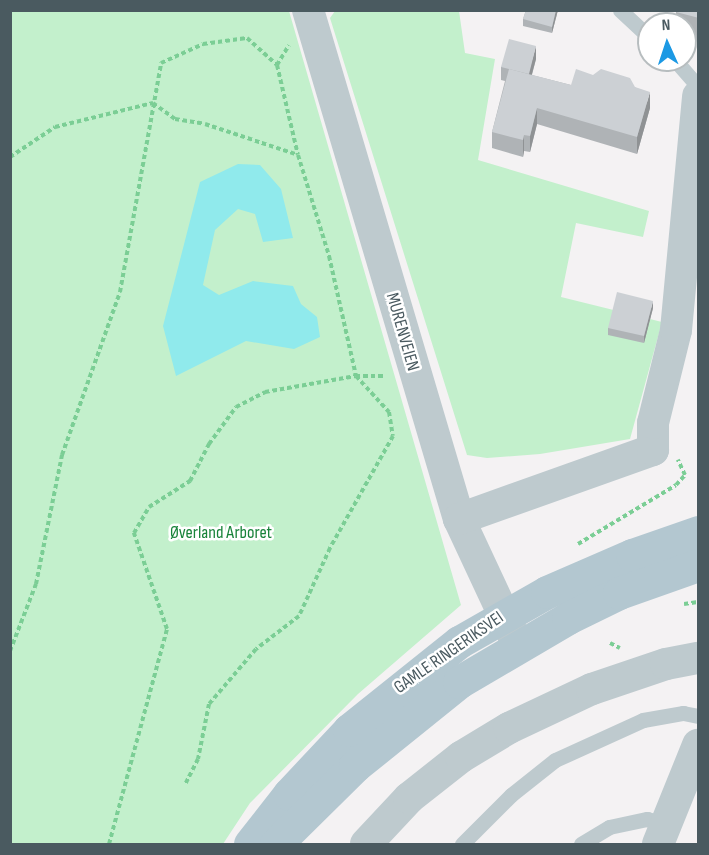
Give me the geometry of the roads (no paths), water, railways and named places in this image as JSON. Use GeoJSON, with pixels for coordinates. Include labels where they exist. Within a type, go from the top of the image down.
{"type":"FeatureCollection","features":[{"type":"Feature","properties":{"kind":"main road","name":"GAMLE RINGERIKSVEI"},"geometry":{"type":"LineString","coordinates":[[250,844],[289,794],[349,730],[424,667],[502,615],[613,562],[699,532]]}},
{"type":"Feature","properties":{"kind":"main road","name":"GAMLE RINGERIKSVEI"},"geometry":{"type":"LineString","coordinates":[[276,844],[309,808],[415,715],[518,644],[619,593],[699,565]]}},
{"type":"Feature","properties":{"kind":"street","name":"MURENVEIEN"},"geometry":{"type":"LineString","coordinates":[[308,11],[459,519],[502,615],[518,644]]}},
{"type":"Feature","properties":{"kind":"street"},"geometry":{"type":"LineString","coordinates":[[459,519],[653,450],[653,423],[676,330],[699,96]]}},
{"type":"Feature","properties":{"kind":"street"},"geometry":{"type":"LineString","coordinates":[[366,844],[409,798],[460,757],[508,728],[592,689],[666,664],[699,658]]}},
{"type":"Feature","properties":{"kind":"street"},"geometry":{"type":"LineString","coordinates":[[663,835],[699,745]]}},
{"type":"Feature","properties":{"kind":"lane"},"geometry":{"type":"LineString","coordinates":[[620,10],[637,26]]}},
{"type":"Feature","properties":{"kind":"lane"},"geometry":{"type":"LineString","coordinates":[[686,72],[699,86]]}},
{"type":"Feature","properties":{"kind":"lane"},"geometry":{"type":"LineString","coordinates":[[462,844],[511,795],[555,760],[643,720],[683,713],[699,716]]}},
{"type":"Feature","properties":{"kind":"lane"},"geometry":{"type":"LineString","coordinates":[[581,844],[609,826],[647,819],[663,835]]}},
{"type":"Feature","properties":{"kind":"water"},"geometry":{"type":"Polygon","coordinates":[[[238,164],[260,165],[281,189],[293,238],[263,242],[255,214],[238,209],[215,230],[203,285],[219,295],[253,281],[293,286],[301,304],[317,317],[320,337],[294,349],[246,341],[176,376],[163,326],[200,182],[238,164]]]}},
{"type":"Feature","properties":{"kind":"park label","name":"Øverland Arboret"},"geometry":{"type":"Point","coordinates":[221,533]}}]}
